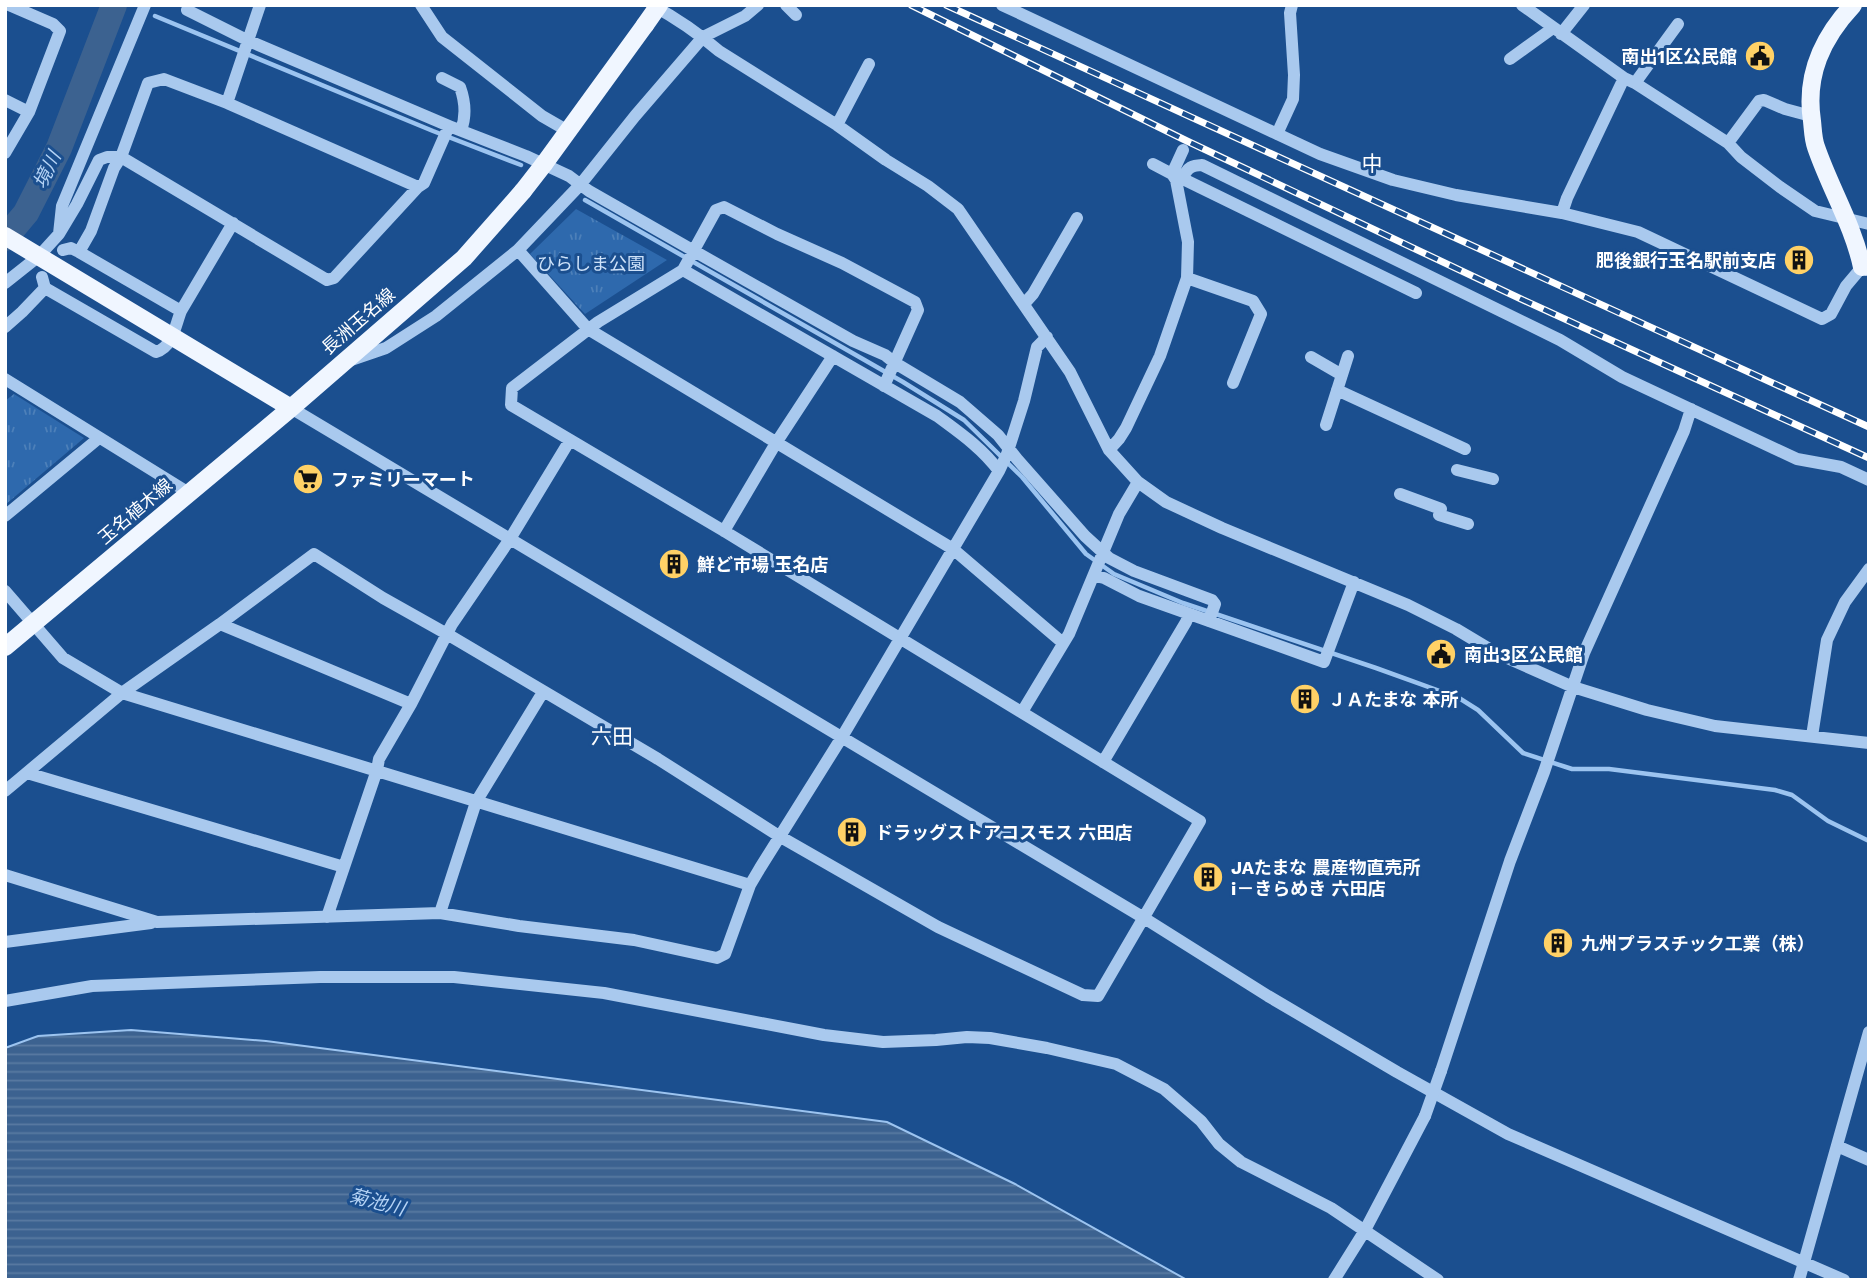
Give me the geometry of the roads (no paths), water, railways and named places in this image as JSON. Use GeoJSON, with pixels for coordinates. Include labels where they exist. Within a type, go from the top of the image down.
{"type":"FeatureCollection","features":[{"type":"Feature","properties":{"kind":"main road","name":"長洲玉名線"},"geometry":{"type":"LineString","coordinates":[[291,408],[464,258],[544,164],[659,5]]}},
{"type":"Feature","properties":{"kind":"main road"},"geometry":{"type":"LineString","coordinates":[[1853,5],[1836,23],[1819,55],[1811,81],[1810,106],[1815,145],[1866,269]]}},
{"type":"Feature","properties":{"kind":"main road"},"geometry":{"type":"LineString","coordinates":[[5,236],[291,408]]}},
{"type":"Feature","properties":{"kind":"main road","name":"玉名植木線"},"geometry":{"type":"LineString","coordinates":[[5,647],[291,408]]}},
{"type":"Feature","properties":{"kind":"street"},"geometry":{"type":"LineString","coordinates":[[5,153],[29,112],[60,31],[53,24],[9,5]]}},
{"type":"Feature","properties":{"kind":"street"},"geometry":{"type":"LineString","coordinates":[[59,234],[62,206],[145,5]]}},
{"type":"Feature","properties":{"kind":"street"},"geometry":{"type":"LineString","coordinates":[[227,103],[260,5]]}},
{"type":"Feature","properties":{"kind":"street"},"geometry":{"type":"LineString","coordinates":[[421,5],[442,37],[542,116],[568,131]]}},
{"type":"Feature","properties":{"kind":"street"},"geometry":{"type":"LineString","coordinates":[[652,5],[928,186],[958,209],[1070,372],[1109,450],[1138,482],[1166,502],[1456,628],[1496,653],[1573,687],[1647,710],[1715,726],[1869,743]]}},
{"type":"Feature","properties":{"kind":"street"},"geometry":{"type":"LineString","coordinates":[[341,364],[386,348],[436,316],[519,250],[580,185],[703,37],[745,16],[758,5]]}},
{"type":"Feature","properties":{"kind":"street"},"geometry":{"type":"LineString","coordinates":[[786,5],[796,15]]}},
{"type":"Feature","properties":{"kind":"street"},"geometry":{"type":"LineString","coordinates":[[1002,5],[1320,155],[1393,180],[1456,195],[1562,213],[1638,232],[1822,319],[1831,314],[1846,286],[1866,269]]}},
{"type":"Feature","properties":{"kind":"street"},"geometry":{"type":"LineString","coordinates":[[1277,134],[1293,99],[1292,5]]}},
{"type":"Feature","properties":{"kind":"street"},"geometry":{"type":"LineString","coordinates":[[1522,5],[1630,81],[1728,144],[1741,157],[1815,211],[1869,224]]}},
{"type":"Feature","properties":{"kind":"street"},"geometry":{"type":"LineString","coordinates":[[1510,59],[1557,31],[1584,5]]}},
{"type":"Feature","properties":{"kind":"street"},"geometry":{"type":"LineString","coordinates":[[187,10],[246,49],[450,132],[526,156],[569,176],[833,356],[890,374],[960,402],[998,435],[1004,459],[1097,546],[1104,578],[1139,596],[1189,614],[1212,614],[1324,662],[1354,582]]}},
{"type":"Feature","properties":{"kind":"street"},"geometry":{"type":"LineString","coordinates":[[1562,213],[1567,198],[1630,81],[1678,24]]}},
{"type":"Feature","properties":{"kind":"street"},"geometry":{"type":"LineString","coordinates":[[836,125],[869,64]]}},
{"type":"Feature","properties":{"kind":"street"},"geometry":{"type":"LineString","coordinates":[[5,283],[59,234],[99,160],[107,157],[121,157],[327,280],[334,278],[424,183],[450,132],[465,120],[460,87],[442,78]]}},
{"type":"Feature","properties":{"kind":"street"},"geometry":{"type":"LineString","coordinates":[[79,252],[91,231],[148,83],[164,79],[227,103],[418,187]]}},
{"type":"Feature","properties":{"kind":"street"},"geometry":{"type":"LineString","coordinates":[[5,100],[29,112]]}},
{"type":"Feature","properties":{"kind":"street"},"geometry":{"type":"LineString","coordinates":[[1728,144],[1759,101],[1764,100],[1811,116]]}},
{"type":"Feature","properties":{"kind":"street"},"geometry":{"type":"LineString","coordinates":[[1109,450],[1126,428],[1160,356],[1187,278],[1188,242],[1176,177],[1183,150]]}},
{"type":"Feature","properties":{"kind":"street"},"geometry":{"type":"LineString","coordinates":[[1153,164],[1416,293]]}},
{"type":"Feature","properties":{"kind":"street"},"geometry":{"type":"LineString","coordinates":[[1176,177],[1193,165],[1202,165],[1560,340],[1622,377],[1797,459],[1841,467],[1869,480]]}},
{"type":"Feature","properties":{"kind":"street"},"geometry":{"type":"LineString","coordinates":[[5,790],[122,692],[314,554],[383,598],[658,759],[779,836],[938,927],[1083,995],[1098,996],[1200,821],[724,531],[511,405],[512,388],[588,329],[689,260],[716,210],[724,206],[915,302],[918,310],[890,374]]}},
{"type":"Feature","properties":{"kind":"street"},"geometry":{"type":"LineString","coordinates":[[1024,304],[1077,218]]}},
{"type":"Feature","properties":{"kind":"street"},"geometry":{"type":"LineString","coordinates":[[5,327],[22,313],[44,283],[156,352],[164,350],[173,336],[181,311],[233,223]]}},
{"type":"Feature","properties":{"kind":"street"},"geometry":{"type":"LineString","coordinates":[[63,250],[71,248],[79,252],[181,311]]}},
{"type":"Feature","properties":{"kind":"street"},"geometry":{"type":"LineString","coordinates":[[519,250],[588,329],[953,549],[1063,643]]}},
{"type":"Feature","properties":{"kind":"street"},"geometry":{"type":"LineString","coordinates":[[689,260],[885,355],[890,374],[937,416],[991,460],[1004,459]]}},
{"type":"Feature","properties":{"kind":"street"},"geometry":{"type":"LineString","coordinates":[[1187,278],[1253,301],[1261,314],[1233,383]]}},
{"type":"Feature","properties":{"kind":"street"},"geometry":{"type":"LineString","coordinates":[[5,942],[157,922],[440,913],[634,940],[717,958],[725,954],[750,886],[901,638],[1004,459],[1024,401],[1037,346],[1047,337]]}},
{"type":"Feature","properties":{"kind":"street"},"geometry":{"type":"LineString","coordinates":[[724,531],[776,443],[833,356]]}},
{"type":"Feature","properties":{"kind":"street"},"geometry":{"type":"LineString","coordinates":[[1326,425],[1348,356]]}},
{"type":"Feature","properties":{"kind":"street"},"geometry":{"type":"LineString","coordinates":[[1311,357],[1342,375]]}},
{"type":"Feature","properties":{"kind":"street"},"geometry":{"type":"LineString","coordinates":[[8,385],[190,493]]}},
{"type":"Feature","properties":{"kind":"street"},"geometry":{"type":"LineString","coordinates":[[1337,390],[1465,449]]}},
{"type":"Feature","properties":{"kind":"street"},"geometry":{"type":"LineString","coordinates":[[291,408],[1397,1072],[1508,1134],[1844,1280]]}},
{"type":"Feature","properties":{"kind":"street"},"geometry":{"type":"LineString","coordinates":[[1334,1280],[1364,1232],[1425,1116],[1510,861],[1544,772],[1584,653],[1684,431],[1691,409]]}},
{"type":"Feature","properties":{"kind":"street"},"geometry":{"type":"LineString","coordinates":[[5,516],[99,438]]}},
{"type":"Feature","properties":{"kind":"street"},"geometry":{"type":"LineString","coordinates":[[327,917],[379,759],[447,634],[510,539],[570,440]]}},
{"type":"Feature","properties":{"kind":"street"},"geometry":{"type":"LineString","coordinates":[[1457,470],[1493,479]]}},
{"type":"Feature","properties":{"kind":"street"},"geometry":{"type":"LineString","coordinates":[[1022,712],[1069,634],[1119,514],[1138,482]]}},
{"type":"Feature","properties":{"kind":"street"},"geometry":{"type":"LineString","coordinates":[[1401,494],[1468,524]]}},
{"type":"Feature","properties":{"kind":"street"},"geometry":{"type":"LineString","coordinates":[[1099,564],[1109,558],[1134,571],[1212,600],[1212,614]]}},
{"type":"Feature","properties":{"kind":"street"},"geometry":{"type":"LineString","coordinates":[[1812,736],[1827,640],[1845,602],[1869,569]]}},
{"type":"Feature","properties":{"kind":"street"},"geometry":{"type":"LineString","coordinates":[[5,591],[63,658],[122,692],[750,886]]}},
{"type":"Feature","properties":{"kind":"street"},"geometry":{"type":"LineString","coordinates":[[1103,762],[1189,614]]}},
{"type":"Feature","properties":{"kind":"street"},"geometry":{"type":"LineString","coordinates":[[220,624],[411,704]]}},
{"type":"Feature","properties":{"kind":"street"},"geometry":{"type":"LineString","coordinates":[[440,913],[476,802],[543,692]]}},
{"type":"Feature","properties":{"kind":"street"},"geometry":{"type":"LineString","coordinates":[[27,773],[344,867]]}},
{"type":"Feature","properties":{"kind":"street"},"geometry":{"type":"LineString","coordinates":[[5,875],[157,922]]}},
{"type":"Feature","properties":{"kind":"street"},"geometry":{"type":"LineString","coordinates":[[5,1001],[92,986],[320,977],[454,977],[604,993],[824,1035],[883,1042],[989,1038],[1047,1048],[1116,1064],[1164,1089],[1241,1162],[1331,1208],[1438,1280]]}},
{"type":"Feature","properties":{"kind":"street"},"geometry":{"type":"LineString","coordinates":[[1799,1280],[1867,1048],[1869,1032]]}},
{"type":"Feature","properties":{"kind":"street"},"geometry":{"type":"LineString","coordinates":[[1838,1146],[1869,1160]]}},
{"type":"Feature","properties":{"kind":"water","name":"菊池川"},"geometry":{"type":"Polygon","coordinates":[[[131,1030],[266,1041],[887,1122],[1015,1184],[1187,1280],[5,1280],[5,1048],[38,1036],[131,1030]]]}},
{"type":"Feature","properties":{"kind":"waterway","name":"境川"},"geometry":{"type":"LineString","coordinates":[[5,238],[26,213],[59,148],[114,5]]}},
{"type":"Feature","properties":{"kind":"waterway"},"geometry":{"type":"LineString","coordinates":[[155,16],[521,165]]}},
{"type":"Feature","properties":{"kind":"waterway"},"geometry":{"type":"LineString","coordinates":[[585,200],[903,382],[964,420],[1022,477],[1086,554],[1114,574],[1183,603],[1459,698],[1478,710],[1523,753],[1572,769],[1609,769],[1775,790],[1792,795],[1828,821],[1869,841]]}},
{"type":"Feature","properties":{"kind":"railway"},"geometry":{"type":"LineString","coordinates":[[911,5],[1187,141],[1521,299],[1869,458]]}},
{"type":"Feature","properties":{"kind":"railway"},"geometry":{"type":"LineString","coordinates":[[946,5],[1869,427]]}},
{"type":"Feature","properties":{"kind":"place","name":"南出1区公民館"},"geometry":{"type":"Point","coordinates":[1760,56]}},
{"type":"Feature","properties":{"kind":"place","name":"肥後銀行玉名駅前支店"},"geometry":{"type":"Point","coordinates":[1799,260]}},
{"type":"Feature","properties":{"kind":"place","name":"ファミリーマート"},"geometry":{"type":"Point","coordinates":[308,479]}},
{"type":"Feature","properties":{"kind":"place","name":"鮮ど市場 玉名店"},"geometry":{"type":"Point","coordinates":[674,564]}},
{"type":"Feature","properties":{"kind":"place","name":"南出3区公民館"},"geometry":{"type":"Point","coordinates":[1441,654]}},
{"type":"Feature","properties":{"kind":"place","name":"ＪＡたまな 本所"},"geometry":{"type":"Point","coordinates":[1305,699]}},
{"type":"Feature","properties":{"kind":"place","name":"ドラッグストアコスモス 六田店"},"geometry":{"type":"Point","coordinates":[852,832]}},
{"type":"Feature","properties":{"kind":"place","name":"JAたまな 農産物直売所 i－きらめき 六田店"},"geometry":{"type":"Point","coordinates":[1208,877]}},
{"type":"Feature","properties":{"kind":"place","name":"九州プラスチック工業（株）"},"geometry":{"type":"Point","coordinates":[1558,943]}},
{"type":"Feature","properties":{"kind":"district","name":"中"},"geometry":{"type":"Point","coordinates":[1372,163]}},
{"type":"Feature","properties":{"kind":"district","name":"六田"},"geometry":{"type":"Point","coordinates":[612,736]}},
{"type":"Feature","properties":{"kind":"park label","name":"ひらしま公園"},"geometry":{"type":"Point","coordinates":[591,263]}}]}
